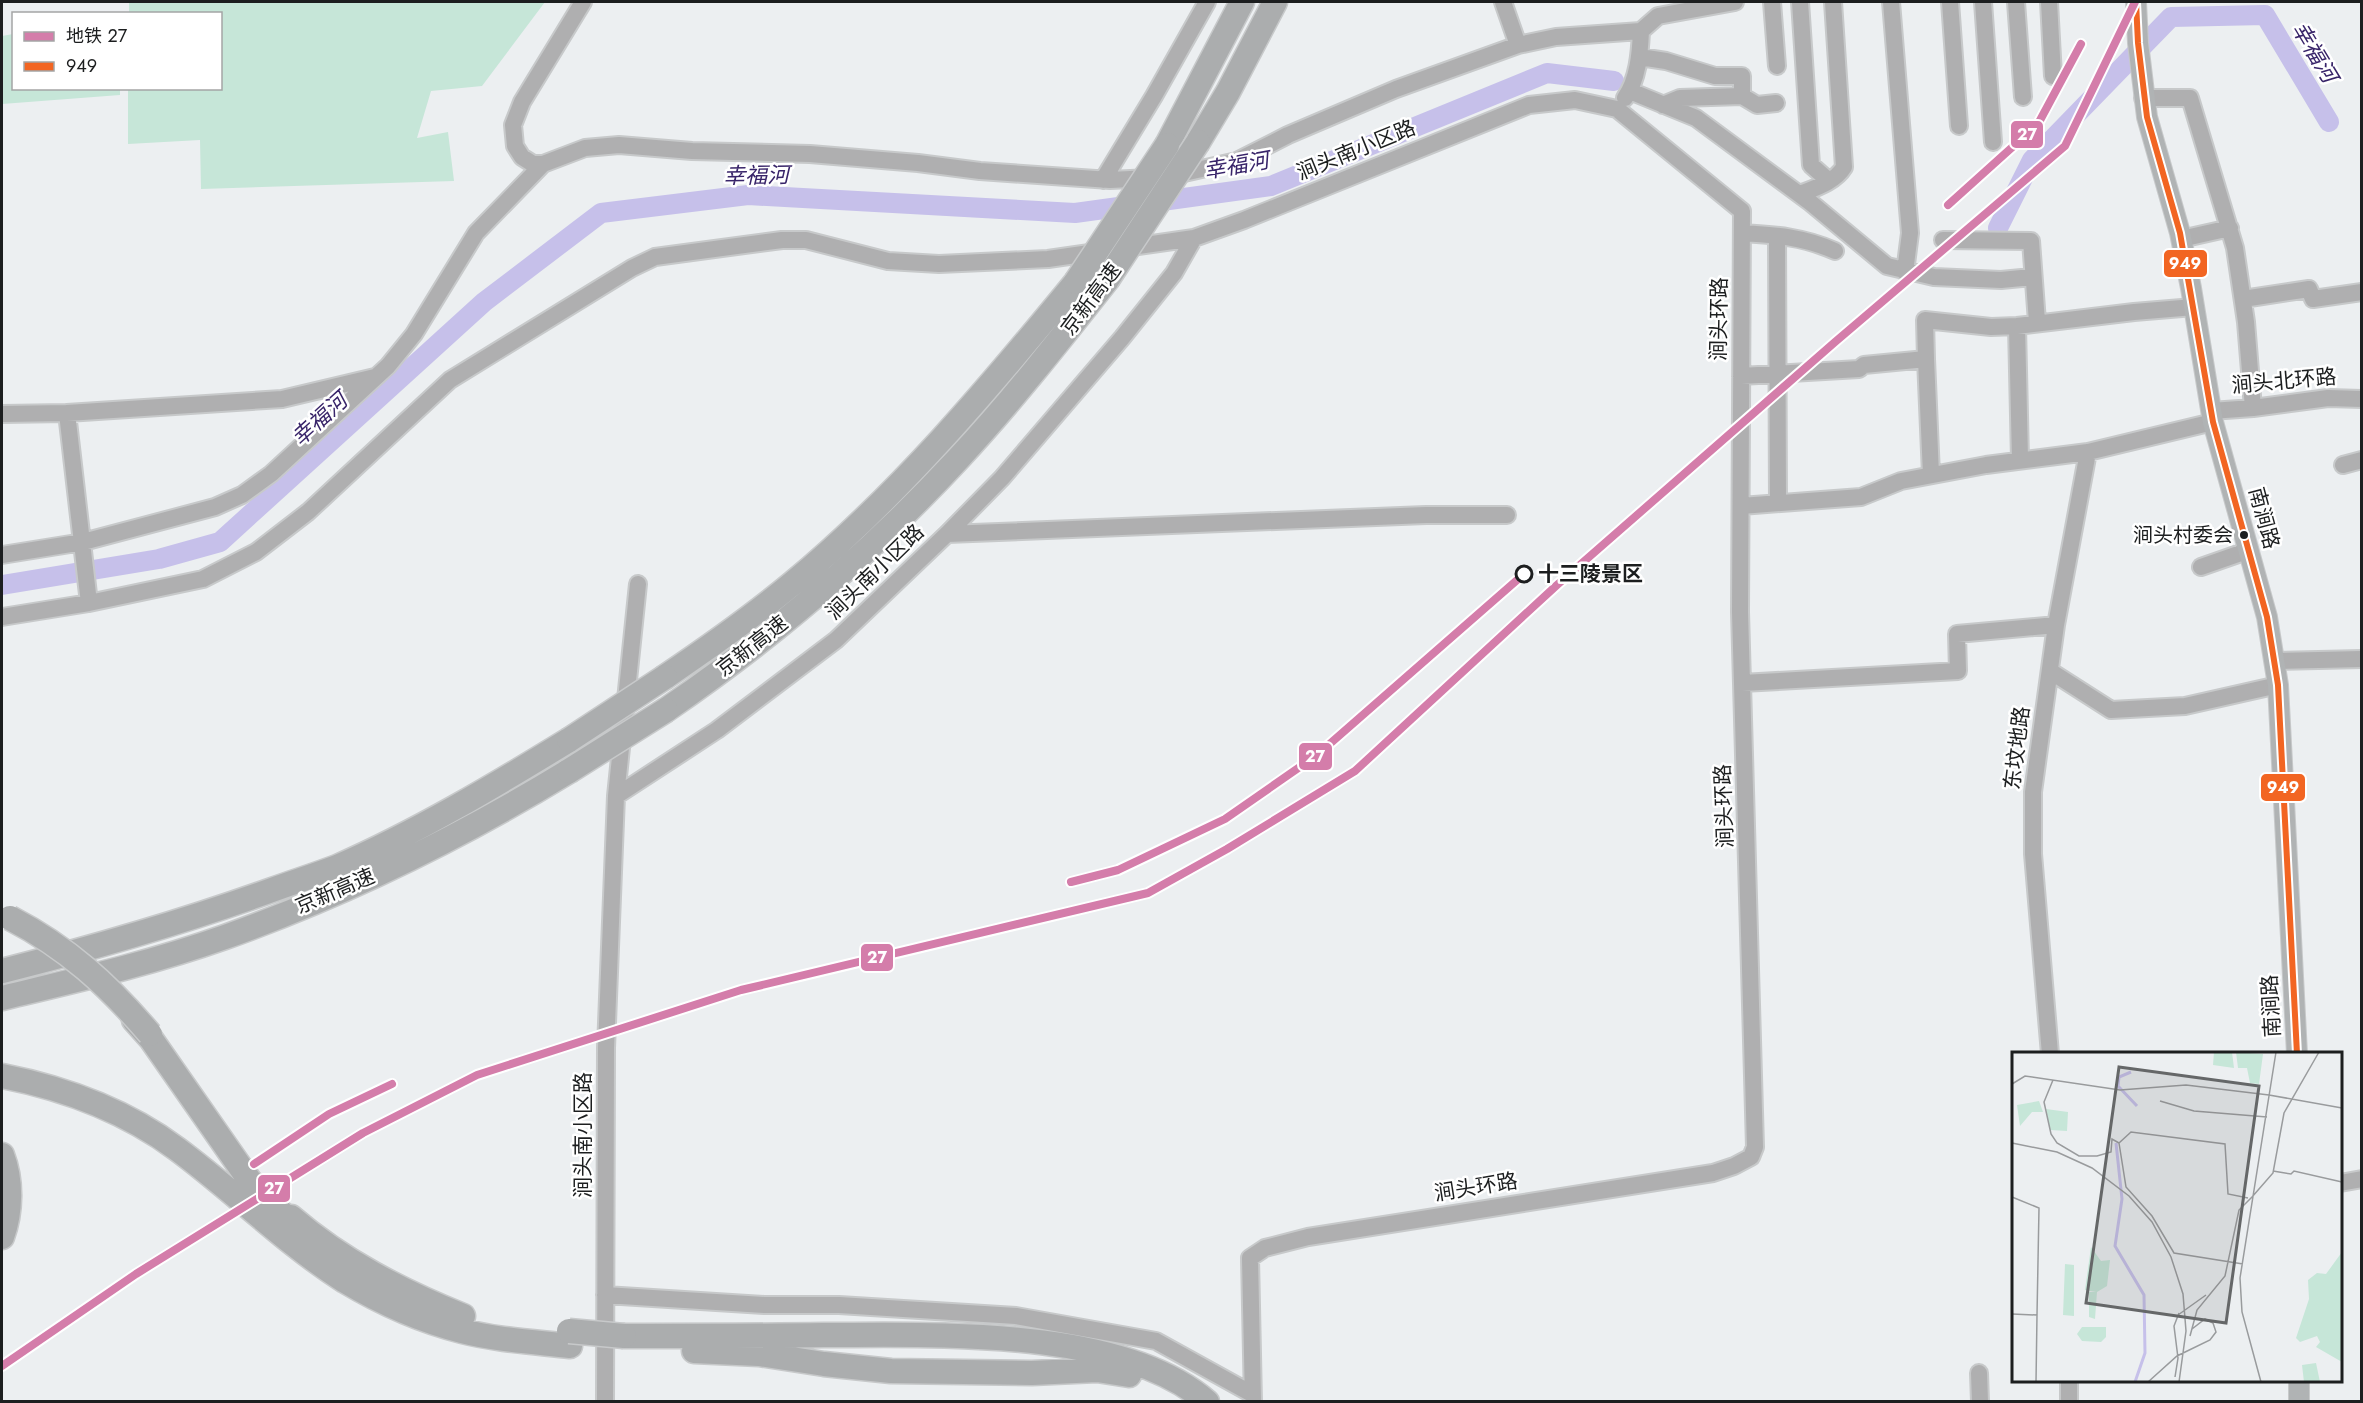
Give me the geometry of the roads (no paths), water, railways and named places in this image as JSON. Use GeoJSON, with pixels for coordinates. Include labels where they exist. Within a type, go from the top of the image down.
{"type":"FeatureCollection","features":[{"type":"Feature","properties":{"kind":"highway","name":"京新高速"},"geometry":{"type":"LineString","coordinates":[[2,971],[104,945],[216,910],[337,866],[417,827],[569,740],[665,677],[793,583],[866,516],[952,427],[1012,360],[1076,282],[1167,145],[1242,2]]}},
{"type":"Feature","properties":{"kind":"highway","name":"京新高速"},"geometry":{"type":"LineString","coordinates":[[2,998],[121,969],[237,932],[346,888],[430,849],[527,797],[666,710],[718,674],[809,601],[883,534],[966,450],[1034,374],[1107,280],[1198,142],[1275,2]]}},
{"type":"Feature","properties":{"kind":"highway"},"geometry":{"type":"LineString","coordinates":[[6,916],[46,939],[88,970],[123,1006],[151,1039],[250,1180],[305,1238],[352,1270],[398,1295],[469,1320],[570,1338]]}},
{"type":"Feature","properties":{"kind":"highway"},"geometry":{"type":"LineString","coordinates":[[6,916],[53,942],[110,989],[150,1035],[249,1173],[273,1201],[309,1232],[395,1287],[471,1319],[570,1338]]}},
{"type":"Feature","properties":{"kind":"highway"},"geometry":{"type":"LineString","coordinates":[[2,1076],[47,1086],[84,1099],[130,1120],[175,1148],[301,1250],[345,1281],[381,1301],[461,1331],[759,1354],[891,1371],[1032,1373],[1097,1370],[1125,1374],[1150,1383],[1182,1401]]}},
{"type":"Feature","properties":{"kind":"highway"},"geometry":{"type":"LineString","coordinates":[[2,1155],[8,1190],[8,1211],[2,1237]]}},
{"type":"Feature","properties":{"kind":"highway"},"geometry":{"type":"LineString","coordinates":[[623,1342],[922,1335],[1031,1340],[1124,1359],[1162,1372],[1184,1383],[1207,1401]]}},
{"type":"Feature","properties":{"kind":"main road","name":"南涧路"},"geometry":{"type":"LineString","coordinates":[[2136,7],[2143,98],[2181,238],[2212,416],[2267,617],[2278,685],[2297,1052]]}},
{"type":"Feature","properties":{"kind":"main road"},"geometry":{"type":"LineString","coordinates":[[2299,1382],[2299,1401]]}},
{"type":"Feature","properties":{"kind":"street"},"geometry":{"type":"LineString","coordinates":[[583,2],[522,102],[513,125],[515,146],[522,157],[533,164],[543,164],[585,148],[620,145],[692,152],[810,154],[980,171],[1103,180],[1151,178],[1237,161],[1288,135],[1396,89],[1518,45],[1556,37],[1641,31],[1658,16],[1735,2]]}},
{"type":"Feature","properties":{"kind":"street"},"geometry":{"type":"LineString","coordinates":[[1103,180],[1207,2]]}},
{"type":"Feature","properties":{"kind":"street"},"geometry":{"type":"LineString","coordinates":[[1503,2],[1518,45]]}},
{"type":"Feature","properties":{"kind":"street"},"geometry":{"type":"LineString","coordinates":[[1772,2],[1777,66]]}},
{"type":"Feature","properties":{"kind":"street"},"geometry":{"type":"LineString","coordinates":[[1800,2],[1811,165],[1829,181]]}},
{"type":"Feature","properties":{"kind":"street"},"geometry":{"type":"LineString","coordinates":[[1800,194],[1829,181],[1844,167],[1833,2]]}},
{"type":"Feature","properties":{"kind":"street"},"geometry":{"type":"LineString","coordinates":[[1891,2],[1910,226],[1910,249],[1905,272]]}},
{"type":"Feature","properties":{"kind":"street"},"geometry":{"type":"LineString","coordinates":[[1950,2],[1959,126]]}},
{"type":"Feature","properties":{"kind":"street"},"geometry":{"type":"LineString","coordinates":[[1983,2],[1993,142]]}},
{"type":"Feature","properties":{"kind":"street"},"geometry":{"type":"LineString","coordinates":[[2016,2],[2023,97]]}},
{"type":"Feature","properties":{"kind":"street"},"geometry":{"type":"LineString","coordinates":[[2049,2],[2053,76]]}},
{"type":"Feature","properties":{"kind":"street"},"geometry":{"type":"LineString","coordinates":[[1617,109],[1630,91],[1640,57],[1641,31]]}},
{"type":"Feature","properties":{"kind":"street"},"geometry":{"type":"LineString","coordinates":[[1640,57],[1666,61],[1715,76],[1742,76],[1742,96]]}},
{"type":"Feature","properties":{"kind":"street"},"geometry":{"type":"LineString","coordinates":[[1630,91],[1696,118],[1800,194],[1887,266],[1934,277],[2001,280],[2032,277]]}},
{"type":"Feature","properties":{"kind":"street"},"geometry":{"type":"LineString","coordinates":[[1663,105],[1680,98],[1742,96],[1758,105],[1776,103]]}},
{"type":"Feature","properties":{"kind":"street"},"geometry":{"type":"LineString","coordinates":[[2143,98],[2190,98],[2235,248],[2243,299],[2253,408]]}},
{"type":"Feature","properties":{"kind":"street","name":"涧头南小区路"},"geometry":{"type":"LineString","coordinates":[[605,1401],[606,1048],[616,796],[717,730],[836,640],[947,534],[1002,478],[1122,338],[1174,273],[1194,238],[1529,105],[1575,100],[1617,109]]}},
{"type":"Feature","properties":{"kind":"street","name":"涧头环路"},"geometry":{"type":"LineString","coordinates":[[1252,1398],[1250,1258],[1265,1248],[1308,1237],[1713,1173],[1751,1157],[1755,1147],[1742,683],[1742,212],[1617,109]]}},
{"type":"Feature","properties":{"kind":"street"},"geometry":{"type":"LineString","coordinates":[[2,555],[84,549],[215,507],[242,495],[272,474],[378,375],[414,334],[476,233],[543,164]]}},
{"type":"Feature","properties":{"kind":"street"},"geometry":{"type":"LineString","coordinates":[[2181,238],[2229,228]]}},
{"type":"Feature","properties":{"kind":"street"},"geometry":{"type":"LineString","coordinates":[[1742,233],[1813,242],[1835,252]]}},
{"type":"Feature","properties":{"kind":"street"},"geometry":{"type":"LineString","coordinates":[[1777,236],[1778,503]]}},
{"type":"Feature","properties":{"kind":"street"},"geometry":{"type":"LineString","coordinates":[[2,617],[89,603],[203,579],[256,552],[308,512],[450,380],[632,268],[655,257],[782,240],[806,240],[888,261],[939,264],[1001,263],[1048,259],[1194,238]]}},
{"type":"Feature","properties":{"kind":"street"},"geometry":{"type":"LineString","coordinates":[[1943,240],[2031,241],[2037,322]]}},
{"type":"Feature","properties":{"kind":"street"},"geometry":{"type":"LineString","coordinates":[[2243,299],[2309,289],[2313,299],[2361,292]]}},
{"type":"Feature","properties":{"kind":"street"},"geometry":{"type":"LineString","coordinates":[[1931,475],[1925,320],[1991,327],[2018,326],[2037,322],[2194,308]]}},
{"type":"Feature","properties":{"kind":"street"},"geometry":{"type":"LineString","coordinates":[[2018,326],[2020,460]]}},
{"type":"Feature","properties":{"kind":"street"},"geometry":{"type":"LineString","coordinates":[[1741,376],[1859,369],[1864,365],[1926,359]]}},
{"type":"Feature","properties":{"kind":"street"},"geometry":{"type":"LineString","coordinates":[[2,414],[67,413],[282,399],[378,375]]}},
{"type":"Feature","properties":{"kind":"street","name":"涧头北环路"},"geometry":{"type":"LineString","coordinates":[[1741,506],[1861,497],[1901,481],[1931,475],[2020,460],[2088,452],[2212,416],[2328,398],[2361,399]]}},
{"type":"Feature","properties":{"kind":"street"},"geometry":{"type":"LineString","coordinates":[[67,413],[89,603]]}},
{"type":"Feature","properties":{"kind":"street","name":"东坟地路"},"geometry":{"type":"LineString","coordinates":[[2050,1052],[2034,854],[2033,792],[2056,625],[2088,452]]}},
{"type":"Feature","properties":{"kind":"street"},"geometry":{"type":"LineString","coordinates":[[2343,465],[2361,460]]}},
{"type":"Feature","properties":{"kind":"street"},"geometry":{"type":"LineString","coordinates":[[947,534],[1426,515],[1507,515]]}},
{"type":"Feature","properties":{"kind":"street"},"geometry":{"type":"LineString","coordinates":[[2201,567],[2241,553],[2247,547]]}},
{"type":"Feature","properties":{"kind":"street"},"geometry":{"type":"LineString","coordinates":[[616,796],[638,584]]}},
{"type":"Feature","properties":{"kind":"street"},"geometry":{"type":"LineString","coordinates":[[1742,683],[1958,671],[1957,634],[2056,625]]}},
{"type":"Feature","properties":{"kind":"street"},"geometry":{"type":"LineString","coordinates":[[2274,661],[2361,659]]}},
{"type":"Feature","properties":{"kind":"street"},"geometry":{"type":"LineString","coordinates":[[2050,670],[2111,710],[2185,706],[2278,685]]}},
{"type":"Feature","properties":{"kind":"street"},"geometry":{"type":"LineString","coordinates":[[2342,1184],[2361,1179]]}},
{"type":"Feature","properties":{"kind":"street"},"geometry":{"type":"LineString","coordinates":[[605,1295],[764,1305],[839,1305],[1016,1316],[1156,1341],[1252,1398]]}},
{"type":"Feature","properties":{"kind":"street"},"geometry":{"type":"LineString","coordinates":[[1979,1373],[1980,1401]]}},
{"type":"Feature","properties":{"kind":"street"},"geometry":{"type":"LineString","coordinates":[[2069,1382],[2069,1401]]}},
{"type":"Feature","properties":{"kind":"waterway","name":"幸福河"},"geometry":{"type":"LineString","coordinates":[[1998,228],[2032,160],[2171,17],[2265,15],[2329,122]]}},
{"type":"Feature","properties":{"kind":"waterway","name":"幸福河"},"geometry":{"type":"LineString","coordinates":[[2,585],[159,559],[220,542],[484,302],[601,213],[748,195],[1075,213],[1271,186],[1547,73],[1614,81]]}},
{"type":"Feature","properties":{"kind":"metro line","name":"27"},"geometry":{"type":"LineString","coordinates":[[2,1366],[136,1274],[363,1133],[477,1075],[741,990],[1148,893],[1227,849],[1355,771],[1557,585],[1835,342],[2065,146],[2135,2]]}},
{"type":"Feature","properties":{"kind":"metro line","name":"27"},"geometry":{"type":"LineString","coordinates":[[1948,205],[2038,124],[2081,44]]}},
{"type":"Feature","properties":{"kind":"metro line","name":"27"},"geometry":{"type":"LineString","coordinates":[[1071,882],[1118,870],[1225,819],[1317,755],[1524,574]]}},
{"type":"Feature","properties":{"kind":"metro line","name":"27"},"geometry":{"type":"LineString","coordinates":[[254,1164],[329,1114],[392,1084]]}},
{"type":"Feature","properties":{"kind":"place","name":"涧头村委会"},"geometry":{"type":"Point","coordinates":[2244,535]}},
{"type":"Feature","properties":{"kind":"place","name":"十三陵景区"},"geometry":{"type":"Point","coordinates":[1524,574]}}]}
